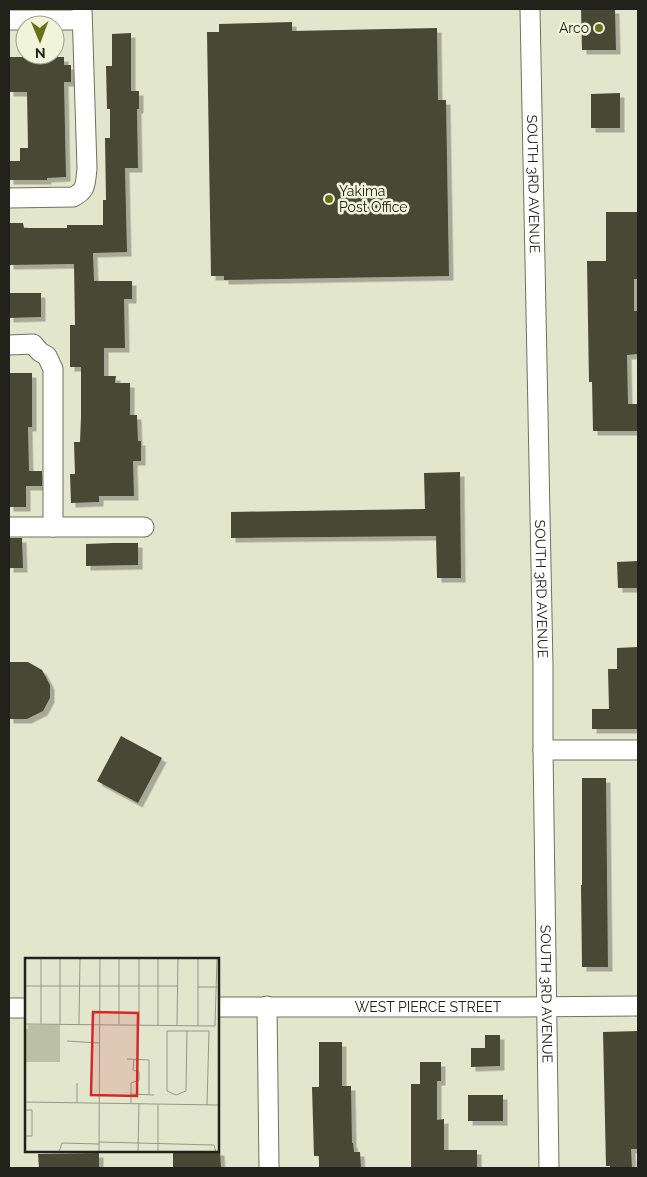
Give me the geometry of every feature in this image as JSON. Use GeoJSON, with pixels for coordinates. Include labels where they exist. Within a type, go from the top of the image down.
{"type":"FeatureCollection","features":[{"type":"Feature","properties":{"kind":"street","name":"SOUTH 3RD AVENUE"},"geometry":{"type":"LineString","coordinates":[[530,9],[543,656],[549,1168]]}},
{"type":"Feature","properties":{"kind":"street"},"geometry":{"type":"LineString","coordinates":[[9,20],[82,15],[86,169],[85,185],[82,192],[73,197],[9,198]]}},
{"type":"Feature","properties":{"kind":"street"},"geometry":{"type":"LineString","coordinates":[[9,345],[33,344],[40,352],[47,356],[53,369],[53,527]]}},
{"type":"Feature","properties":{"kind":"street"},"geometry":{"type":"LineString","coordinates":[[9,527],[144,528]]}},
{"type":"Feature","properties":{"kind":"street"},"geometry":{"type":"LineString","coordinates":[[543,750],[638,750]]}},
{"type":"Feature","properties":{"kind":"street"},"geometry":{"type":"LineString","coordinates":[[266,1006],[270,1168]]}},
{"type":"Feature","properties":{"kind":"street","name":"WEST PIERCE STREET"},"geometry":{"type":"LineString","coordinates":[[219,1007],[638,1006]]}},
{"type":"Feature","properties":{"kind":"street"},"geometry":{"type":"LineString","coordinates":[[9,1008],[25,1008]]}},
{"type":"Feature","properties":{"kind":"building"},"geometry":{"type":"Polygon","coordinates":[[[581,9],[615,9],[616,50],[582,50],[581,9]]]}},
{"type":"Feature","properties":{"kind":"building","name":"Yakima Post Office"},"geometry":{"type":"Polygon","coordinates":[[[292,22],[292,31],[437,28],[438,100],[446,100],[449,276],[224,280],[224,276],[211,276],[207,32],[219,32],[219,24],[292,22]]]}},
{"type":"Feature","properties":{"kind":"building"},"geometry":{"type":"Polygon","coordinates":[[[131,33],[131,91],[139,91],[139,109],[137,109],[138,168],[125,168],[127,252],[93,253],[94,281],[132,281],[132,299],[124,299],[125,348],[104,348],[104,376],[116,376],[115,383],[130,383],[130,415],[137,415],[138,441],[141,441],[141,461],[133,461],[134,496],[99,496],[99,502],[71,503],[70,474],[75,474],[74,442],[80,442],[81,416],[81,367],[70,367],[70,325],[75,325],[74,264],[9,265],[9,223],[23,223],[24,228],[67,228],[67,225],[103,225],[103,200],[106,200],[105,138],[110,138],[110,109],[107,109],[106,66],[112,66],[112,34],[131,33]]]}},
{"type":"Feature","properties":{"kind":"building"},"geometry":{"type":"Polygon","coordinates":[[[9,57],[15,57],[15,65],[71,65],[71,82],[64,82],[66,177],[47,178],[47,180],[9,180],[9,161],[20,161],[20,148],[28,148],[27,92],[9,92],[9,57]]]}},
{"type":"Feature","properties":{"kind":"building"},"geometry":{"type":"Polygon","coordinates":[[[620,93],[620,128],[591,128],[591,94],[620,93]]]}},
{"type":"Feature","properties":{"kind":"building"},"geometry":{"type":"Polygon","coordinates":[[[606,212],[638,212],[638,279],[634,279],[634,311],[638,311],[638,354],[627,355],[628,404],[638,404],[638,431],[593,431],[592,382],[589,382],[587,261],[606,261],[606,212]]]}},
{"type":"Feature","properties":{"kind":"building"},"geometry":{"type":"Polygon","coordinates":[[[9,293],[41,293],[41,317],[9,318],[9,293]]]}},
{"type":"Feature","properties":{"kind":"building"},"geometry":{"type":"Polygon","coordinates":[[[9,373],[32,373],[32,427],[28,427],[29,471],[42,471],[42,486],[26,486],[26,507],[9,507],[9,373]]]}},
{"type":"Feature","properties":{"kind":"building"},"geometry":{"type":"Polygon","coordinates":[[[460,472],[461,578],[437,578],[436,536],[231,538],[231,512],[425,509],[424,473],[460,472]]]}},
{"type":"Feature","properties":{"kind":"building"},"geometry":{"type":"Polygon","coordinates":[[[9,538],[22,538],[23,568],[9,568],[9,538]]]}},
{"type":"Feature","properties":{"kind":"building"},"geometry":{"type":"Polygon","coordinates":[[[138,543],[138,565],[86,566],[86,544],[138,543]]]}},
{"type":"Feature","properties":{"kind":"building"},"geometry":{"type":"Polygon","coordinates":[[[638,561],[638,588],[618,588],[617,562],[638,561]]]}},
{"type":"Feature","properties":{"kind":"building"},"geometry":{"type":"Polygon","coordinates":[[[638,647],[638,729],[592,729],[592,709],[609,709],[608,669],[617,669],[617,648],[638,647]]]}},
{"type":"Feature","properties":{"kind":"building"},"geometry":{"type":"Polygon","coordinates":[[[9,662],[28,662],[42,670],[50,685],[50,698],[43,711],[27,719],[9,719],[9,662]]]}},
{"type":"Feature","properties":{"kind":"building"},"geometry":{"type":"Polygon","coordinates":[[[121,736],[162,758],[138,803],[97,781],[121,736]]]}},
{"type":"Feature","properties":{"kind":"building"},"geometry":{"type":"Polygon","coordinates":[[[582,778],[606,778],[608,967],[582,967],[582,778]]]}},
{"type":"Feature","properties":{"kind":"building"},"geometry":{"type":"Polygon","coordinates":[[[638,1031],[638,1149],[631,1149],[632,1168],[610,1168],[610,1166],[606,1166],[603,1032],[638,1031]]]}},
{"type":"Feature","properties":{"kind":"building"},"geometry":{"type":"Polygon","coordinates":[[[485,1035],[500,1035],[500,1066],[471,1067],[471,1048],[485,1048],[485,1035]]]}},
{"type":"Feature","properties":{"kind":"building"},"geometry":{"type":"Polygon","coordinates":[[[319,1042],[342,1042],[342,1086],[351,1086],[352,1143],[354,1152],[360,1152],[361,1168],[319,1168],[319,1156],[314,1156],[312,1087],[319,1087],[319,1042]]]}},
{"type":"Feature","properties":{"kind":"building"},"geometry":{"type":"Polygon","coordinates":[[[420,1062],[441,1062],[441,1081],[437,1081],[437,1120],[444,1119],[444,1150],[477,1150],[477,1168],[411,1168],[411,1084],[420,1084],[420,1062]]]}},
{"type":"Feature","properties":{"kind":"building"},"geometry":{"type":"Polygon","coordinates":[[[468,1095],[503,1095],[503,1121],[468,1121],[468,1095]]]}},
{"type":"Feature","properties":{"kind":"building"},"geometry":{"type":"Polygon","coordinates":[[[220,1151],[221,1168],[173,1168],[173,1152],[220,1151]]]}},
{"type":"Feature","properties":{"kind":"building"},"geometry":{"type":"Polygon","coordinates":[[[99,1153],[99,1168],[39,1168],[38,1154],[99,1153]]]}},
{"type":"Feature","properties":{"kind":"place","name":"Arco"},"geometry":{"type":"Point","coordinates":[599,28]}},
{"type":"Feature","properties":{"kind":"place","name":"Yakima Post Office"},"geometry":{"type":"Point","coordinates":[329,199]}}]}
